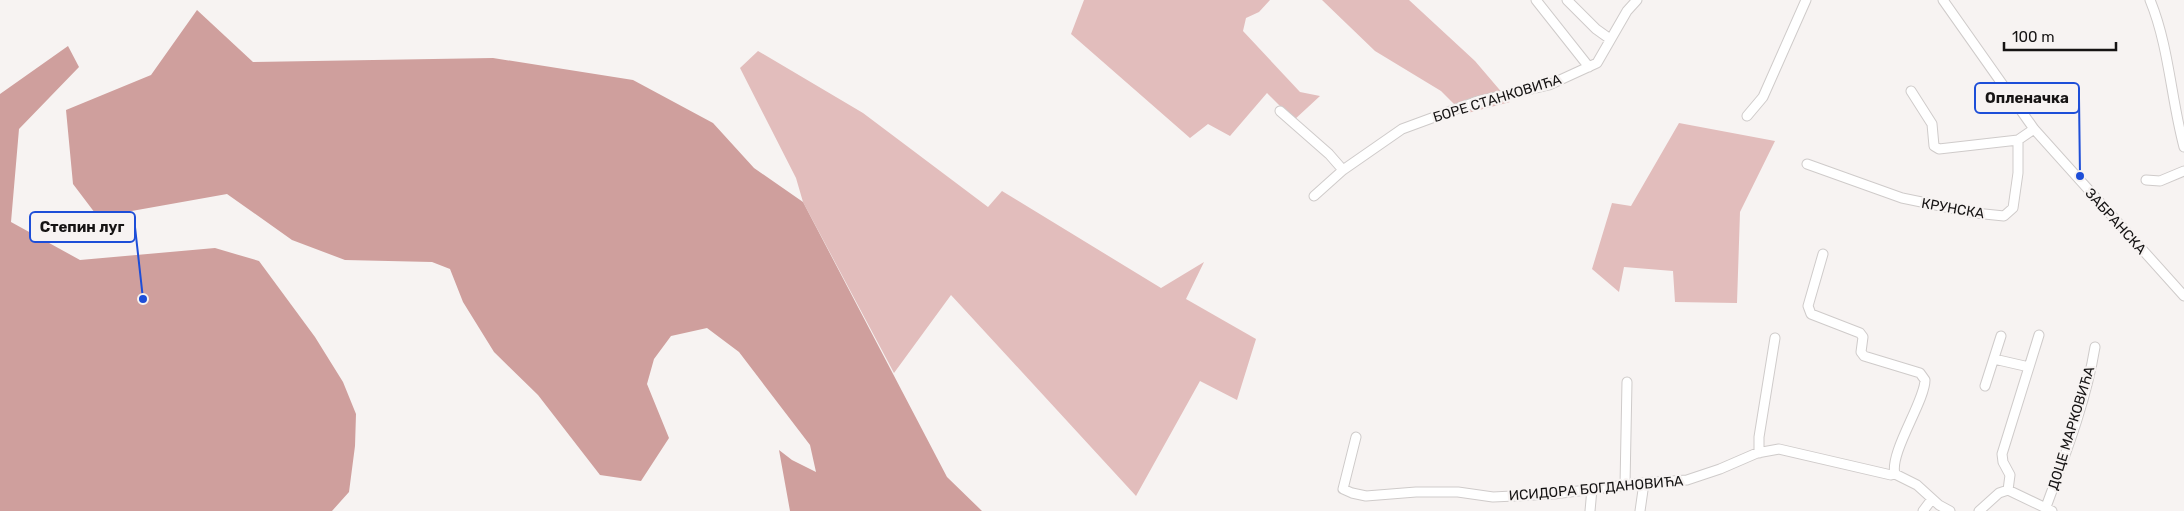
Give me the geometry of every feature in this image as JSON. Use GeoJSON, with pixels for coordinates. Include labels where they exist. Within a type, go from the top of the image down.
{"type":"FeatureCollection","features":[{"type":"Feature","properties":{"kind":"street"},"geometry":{"type":"LineString","coordinates":[[1536,0],[1589,67]]}},
{"type":"Feature","properties":{"kind":"street"},"geometry":{"type":"LineString","coordinates":[[1567,0],[1596,29],[1610,39]]}},
{"type":"Feature","properties":{"kind":"street","name":"БОРЕ СТАНКОВИЋА"},"geometry":{"type":"LineString","coordinates":[[1314,196],[1343,170],[1378,145],[1410,126],[1478,101],[1549,85],[1597,63],[1610,39],[1637,0]]}},
{"type":"Feature","properties":{"kind":"street"},"geometry":{"type":"LineString","coordinates":[[1747,116],[1763,97],[1806,0]]}},
{"type":"Feature","properties":{"kind":"street","name":"ЗАБРАНСКА"},"geometry":{"type":"LineString","coordinates":[[1943,0],[2034,129],[2184,296]]}},
{"type":"Feature","properties":{"kind":"street"},"geometry":{"type":"LineString","coordinates":[[2150,0],[2162,42],[2174,111],[2184,147]]}},
{"type":"Feature","properties":{"kind":"street"},"geometry":{"type":"LineString","coordinates":[[1911,90],[1932,124],[1934,146],[1939,149],[2018,140],[2034,129]]}},
{"type":"Feature","properties":{"kind":"street"},"geometry":{"type":"LineString","coordinates":[[1280,111],[1329,154],[1343,170]]}},
{"type":"Feature","properties":{"kind":"street","name":"КРУНСКА"},"geometry":{"type":"LineString","coordinates":[[1807,164],[1902,198],[1975,213],[2004,216],[2011,212],[2014,200],[2018,173],[2018,140]]}},
{"type":"Feature","properties":{"kind":"street"},"geometry":{"type":"LineString","coordinates":[[2146,180],[2160,181],[2184,171]]}},
{"type":"Feature","properties":{"kind":"street"},"geometry":{"type":"LineString","coordinates":[[1823,254],[1808,306],[1811,314],[1860,333],[1863,337],[1861,352],[1864,356],[1920,373],[1925,380],[1906,431],[1894,470],[1895,474]]}},
{"type":"Feature","properties":{"kind":"street"},"geometry":{"type":"LineString","coordinates":[[2008,490],[2010,475],[2003,462],[2002,454],[2039,335]]}},
{"type":"Feature","properties":{"kind":"street"},"geometry":{"type":"LineString","coordinates":[[1985,386],[2001,336]]}},
{"type":"Feature","properties":{"kind":"street"},"geometry":{"type":"LineString","coordinates":[[1759,453],[1775,338]]}},
{"type":"Feature","properties":{"kind":"street","name":"ДОЦЕ МАРКОВИЋА"},"geometry":{"type":"LineString","coordinates":[[2049,509],[2092,367],[2095,347]]}},
{"type":"Feature","properties":{"kind":"street"},"geometry":{"type":"LineString","coordinates":[[1994,359],[2029,367]]}},
{"type":"Feature","properties":{"kind":"street"},"geometry":{"type":"LineString","coordinates":[[1625,485],[1627,382]]}},
{"type":"Feature","properties":{"kind":"street","name":"ИСИДОРА БОГДАНОВИЋА"},"geometry":{"type":"LineString","coordinates":[[1356,437],[1343,489],[1358,495],[1378,496],[1404,492],[1450,492],[1503,497],[1554,494],[1644,483],[1671,482],[1698,477],[1759,453],[1779,449],[1886,474],[1895,474],[1917,485],[1932,499],[1950,511]]}},
{"type":"Feature","properties":{"kind":"street"},"geometry":{"type":"LineString","coordinates":[[1640,511],[1644,483]]}},
{"type":"Feature","properties":{"kind":"street"},"geometry":{"type":"LineString","coordinates":[[1590,511],[1592,489]]}},
{"type":"Feature","properties":{"kind":"street"},"geometry":{"type":"LineString","coordinates":[[1979,511],[1999,493],[2008,490],[2049,509]]}},
{"type":"Feature","properties":{"kind":"street"},"geometry":{"type":"LineString","coordinates":[[1923,511],[1932,499]]}},
{"type":"Feature","properties":{"kind":"shaded area"},"geometry":{"type":"Polygon","coordinates":[[[1084,0],[1270,0],[1259,12],[1246,18],[1243,31],[1300,92],[1320,96],[1294,120],[1267,93],[1230,136],[1208,124],[1190,138],[1071,34],[1084,0]]]}},
{"type":"Feature","properties":{"kind":"shaded area"},"geometry":{"type":"Polygon","coordinates":[[[1322,0],[1409,0],[1475,61],[1510,102],[1464,114],[1441,91],[1375,51],[1322,0]]]}},
{"type":"Feature","properties":{"kind":"shaded area"},"geometry":{"type":"Polygon","coordinates":[[[197,10],[253,62],[493,58],[633,80],[713,123],[754,168],[803,202],[947,477],[982,511],[790,511],[779,450],[792,460],[816,472],[810,445],[739,352],[707,328],[671,336],[654,359],[647,384],[669,438],[641,481],[600,475],[538,395],[494,352],[463,302],[450,269],[432,262],[345,260],[292,240],[227,194],[98,217],[73,184],[66,110],[151,75],[197,10]]]}},
{"type":"Feature","properties":{"kind":"shaded area"},"geometry":{"type":"Polygon","coordinates":[[[68,46],[79,67],[19,129],[11,222],[80,260],[215,248],[259,261],[315,337],[343,382],[356,414],[355,446],[349,492],[332,511],[0,511],[0,94],[68,46]]]}},
{"type":"Feature","properties":{"kind":"shaded area"},"geometry":{"type":"Polygon","coordinates":[[[758,51],[863,113],[988,207],[1002,191],[1161,288],[1204,262],[1186,299],[1256,339],[1237,400],[1200,381],[1136,496],[951,295],[894,373],[803,202],[796,178],[740,68],[758,51]]]}},
{"type":"Feature","properties":{"kind":"shaded area"},"geometry":{"type":"Polygon","coordinates":[[[1679,123],[1775,141],[1740,212],[1737,303],[1675,302],[1673,271],[1624,267],[1619,292],[1592,269],[1612,203],[1631,206],[1679,123]]]}},
{"type":"Feature","properties":{"kind":"place","name":"Опленачка"},"geometry":{"type":"Point","coordinates":[2080,176]}},
{"type":"Feature","properties":{"kind":"place","name":"Степин луг"},"geometry":{"type":"Point","coordinates":[143,299]}}]}
